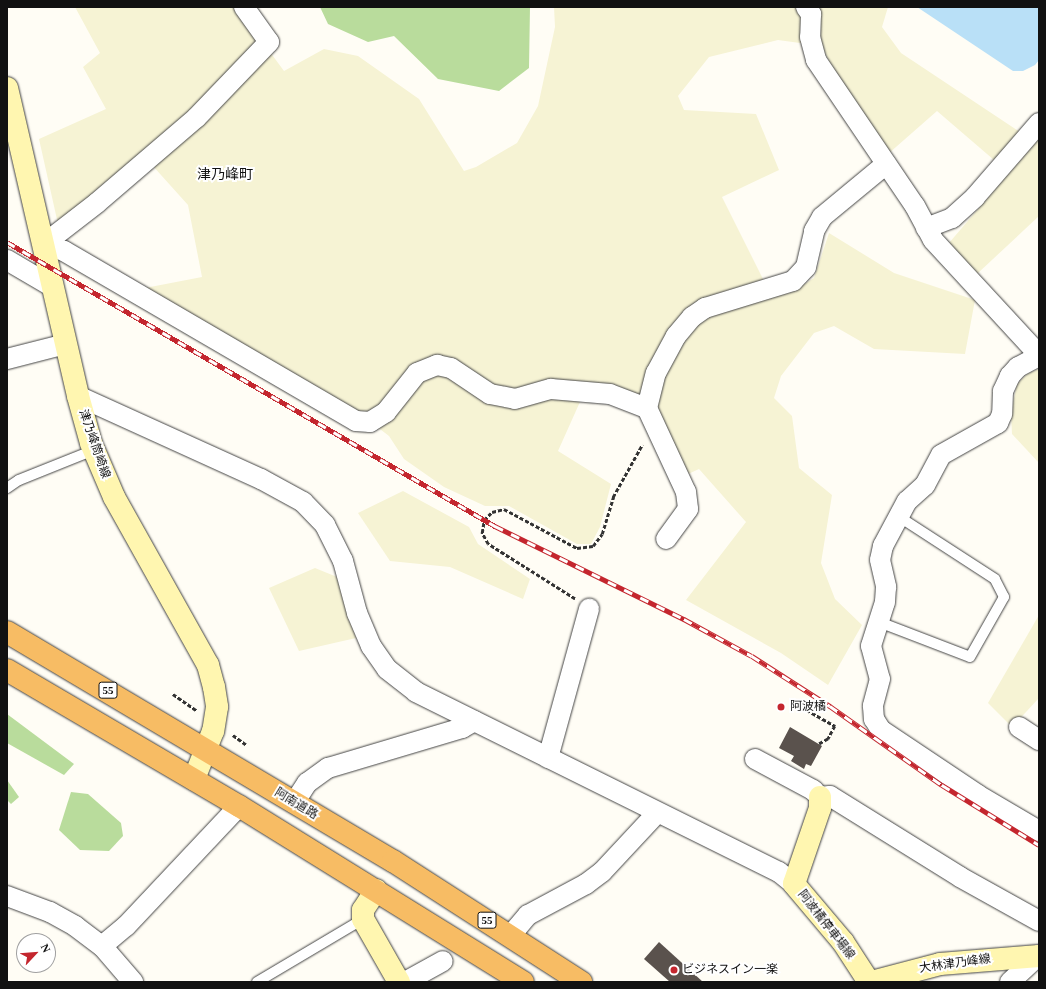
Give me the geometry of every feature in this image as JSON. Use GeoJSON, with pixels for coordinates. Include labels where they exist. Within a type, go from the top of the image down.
{"type":"FeatureCollection","features":[{"type":"Feature","properties":{"kind":"highway","name":"阿南道路"},"geometry":{"type":"LineString","coordinates":[[7,632],[393,861],[511,935],[581,982]]}},
{"type":"Feature","properties":{"kind":"highway"},"geometry":{"type":"LineString","coordinates":[[7,670],[239,806],[523,982]]}},
{"type":"Feature","properties":{"kind":"main road","name":"津乃峰筒崎線"},"geometry":{"type":"LineString","coordinates":[[7,88],[78,396],[94,450],[114,497],[208,665],[214,686],[217,707],[207,750],[194,779]]}},
{"type":"Feature","properties":{"kind":"main road","name":"阿波橘停車場線"},"geometry":{"type":"LineString","coordinates":[[820,797],[818,815],[794,884],[843,942],[869,982]]}},
{"type":"Feature","properties":{"kind":"main road"},"geometry":{"type":"LineString","coordinates":[[376,890],[363,910],[363,919],[400,982]]}},
{"type":"Feature","properties":{"kind":"main road","name":"大林津乃峰線"},"geometry":{"type":"LineString","coordinates":[[872,982],[940,964],[1039,956]]}},
{"type":"Feature","properties":{"kind":"street"},"geometry":{"type":"LineString","coordinates":[[44,244],[97,203],[196,118],[269,42],[244,7]]}},
{"type":"Feature","properties":{"kind":"street"},"geometry":{"type":"LineString","coordinates":[[806,7],[810,14],[810,37],[816,60],[830,83],[852,111],[915,206],[926,228],[938,246],[1039,355],[1018,367],[1010,376],[1003,391],[1002,414],[998,423],[941,454],[924,484],[913,493],[898,516],[883,546],[880,560],[886,586],[885,602],[871,646],[880,679],[873,706],[874,719],[881,730],[978,795],[1039,831]]}},
{"type":"Feature","properties":{"kind":"street"},"geometry":{"type":"LineString","coordinates":[[926,228],[952,218],[975,197],[1039,123]]}},
{"type":"Feature","properties":{"kind":"street"},"geometry":{"type":"LineString","coordinates":[[666,539],[688,509],[686,492],[650,416],[656,373],[676,336],[692,317],[705,308],[793,281],[806,267],[814,231],[822,217],[886,164]]}},
{"type":"Feature","properties":{"kind":"street"},"geometry":{"type":"LineString","coordinates":[[44,244],[64,251],[356,421],[370,422],[386,412],[417,373],[437,365],[451,368],[490,394],[515,399],[551,389],[610,394],[650,416]]}},
{"type":"Feature","properties":{"kind":"street"},"geometry":{"type":"LineString","coordinates":[[7,260],[53,287]]}},
{"type":"Feature","properties":{"kind":"street"},"geometry":{"type":"LineString","coordinates":[[7,358],[66,344]]}},
{"type":"Feature","properties":{"kind":"street"},"geometry":{"type":"LineString","coordinates":[[78,396],[261,478],[303,502],[325,525],[343,561],[357,613],[371,646],[387,669],[416,692],[657,813],[779,872],[794,884]]}},
{"type":"Feature","properties":{"kind":"street"},"geometry":{"type":"LineString","coordinates":[[548,758],[589,609]]}},
{"type":"Feature","properties":{"kind":"street"},"geometry":{"type":"LineString","coordinates":[[294,803],[307,783],[328,768],[462,728],[474,721]]}},
{"type":"Feature","properties":{"kind":"street"},"geometry":{"type":"LineString","coordinates":[[1019,728],[1039,740]]}},
{"type":"Feature","properties":{"kind":"street"},"geometry":{"type":"LineString","coordinates":[[755,759],[813,790],[820,797],[830,796],[960,877],[1039,921]]}},
{"type":"Feature","properties":{"kind":"street"},"geometry":{"type":"LineString","coordinates":[[102,946],[126,926],[239,806]]}},
{"type":"Feature","properties":{"kind":"street"},"geometry":{"type":"LineString","coordinates":[[511,935],[528,915],[586,884],[602,872],[657,813]]}},
{"type":"Feature","properties":{"kind":"street"},"geometry":{"type":"LineString","coordinates":[[7,896],[50,912],[102,946],[133,982]]}},
{"type":"Feature","properties":{"kind":"street"},"geometry":{"type":"LineString","coordinates":[[1010,982],[1039,956]]}},
{"type":"Feature","properties":{"kind":"street"},"geometry":{"type":"LineString","coordinates":[[405,982],[443,961]]}},
{"type":"Feature","properties":{"kind":"lane"},"geometry":{"type":"LineString","coordinates":[[7,488],[19,480],[94,450]]}},
{"type":"Feature","properties":{"kind":"lane"},"geometry":{"type":"LineString","coordinates":[[879,622],[970,657],[1004,597],[995,579],[898,516]]}},
{"type":"Feature","properties":{"kind":"lane"},"geometry":{"type":"LineString","coordinates":[[257,982],[363,919]]}},
{"type":"Feature","properties":{"kind":"path"},"geometry":{"type":"LineString","coordinates":[[589,609],[550,581],[488,544],[482,533],[484,520],[492,512],[504,509],[577,548],[593,546],[602,534],[612,498],[650,416]]}},
{"type":"Feature","properties":{"kind":"path"},"geometry":{"type":"LineString","coordinates":[[792,698],[791,701],[835,726],[828,740],[819,744]]}},
{"type":"Feature","properties":{"kind":"shaded area"},"geometry":{"type":"Polygon","coordinates":[[[75,7],[237,7],[284,71],[324,49],[358,56],[419,99],[464,171],[476,167],[517,143],[538,106],[555,27],[554,7],[888,7],[882,27],[901,53],[1020,132],[994,160],[937,111],[888,154],[837,78],[822,46],[778,40],[709,57],[678,96],[684,110],[756,114],[779,170],[722,197],[772,297],[792,292],[814,278],[829,233],[894,273],[975,300],[965,354],[874,349],[834,326],[814,333],[781,376],[774,398],[792,416],[799,468],[832,495],[821,563],[835,599],[862,625],[828,685],[781,653],[686,600],[746,522],[699,469],[686,475],[656,409],[588,384],[558,451],[611,484],[600,527],[591,544],[577,544],[509,506],[485,506],[444,487],[404,459],[389,436],[363,416],[145,288],[202,277],[188,205],[143,155],[58,224],[39,139],[106,109],[83,67],[100,53],[75,7]]]}},
{"type":"Feature","properties":{"kind":"shaded area"},"geometry":{"type":"Polygon","coordinates":[[[1039,138],[1039,216],[977,274],[949,243],[1039,138]]]}},
{"type":"Feature","properties":{"kind":"shaded area"},"geometry":{"type":"Polygon","coordinates":[[[1039,369],[1039,463],[1012,434],[1011,413],[1017,384],[1027,374],[1039,369]]]}},
{"type":"Feature","properties":{"kind":"shaded area"},"geometry":{"type":"Polygon","coordinates":[[[403,491],[469,527],[478,544],[530,579],[523,599],[450,567],[390,561],[358,513],[403,491]]]}},
{"type":"Feature","properties":{"kind":"shaded area"},"geometry":{"type":"Polygon","coordinates":[[[315,568],[337,577],[356,638],[299,651],[269,588],[315,568]]]}},
{"type":"Feature","properties":{"kind":"shaded area"},"geometry":{"type":"Polygon","coordinates":[[[1039,615],[1039,698],[1012,727],[988,703],[1039,615]]]}},
{"type":"Feature","properties":{"kind":"green space"},"geometry":{"type":"Polygon","coordinates":[[[320,7],[530,7],[529,68],[499,91],[438,79],[394,36],[368,42],[328,24],[320,7]]]}},
{"type":"Feature","properties":{"kind":"green space"},"geometry":{"type":"Polygon","coordinates":[[[7,714],[74,764],[64,775],[7,743],[7,714]]]}},
{"type":"Feature","properties":{"kind":"green space"},"geometry":{"type":"Polygon","coordinates":[[[7,780],[19,797],[11,804],[7,800],[7,780]]]}},
{"type":"Feature","properties":{"kind":"green space"},"geometry":{"type":"Polygon","coordinates":[[[71,792],[88,794],[121,823],[123,836],[109,851],[80,850],[59,830],[71,792]]]}},
{"type":"Feature","properties":{"kind":"water"},"geometry":{"type":"Polygon","coordinates":[[[917,7],[1039,7],[1039,60],[1035,65],[1023,71],[1013,71],[917,7]]]}},
{"type":"Feature","properties":{"kind":"building"},"geometry":{"type":"Polygon","coordinates":[[[790,727],[822,746],[811,766],[806,764],[804,769],[791,761],[794,756],[779,748],[790,727]]]}},
{"type":"Feature","properties":{"kind":"building","name":"ビジネスイン一楽"},"geometry":{"type":"Polygon","coordinates":[[[659,942],[703,982],[670,982],[644,959],[659,942]]]}},
{"type":"Feature","properties":{"kind":"railway"},"geometry":{"type":"LineString","coordinates":[[7,242],[495,526],[684,619],[752,656],[830,706],[942,785],[1039,845]]}},
{"type":"Feature","properties":{"kind":"place","name":"阿波橘"},"geometry":{"type":"Point","coordinates":[781,707]}},
{"type":"Feature","properties":{"kind":"place","name":"ビジネスイン一楽"},"geometry":{"type":"Point","coordinates":[674,970]}},
{"type":"Feature","properties":{"kind":"district","name":"津乃峰町"},"geometry":{"type":"Point","coordinates":[225,175]}}]}
